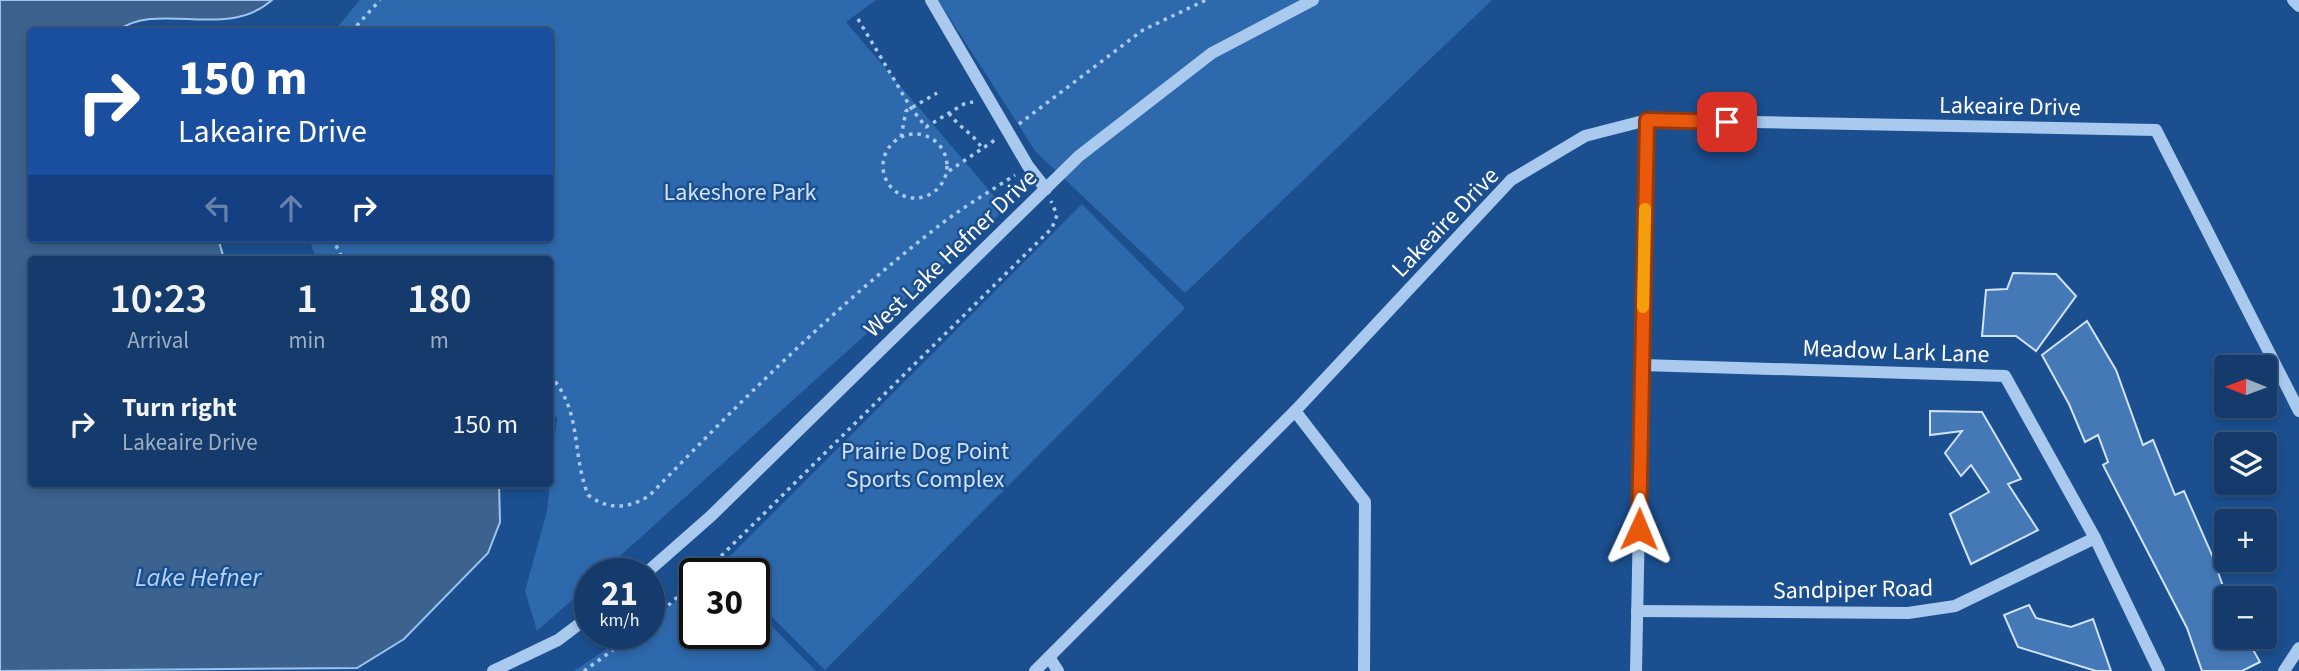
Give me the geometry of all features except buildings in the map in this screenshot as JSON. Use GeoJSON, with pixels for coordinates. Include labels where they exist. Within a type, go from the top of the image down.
{"type":"FeatureCollection","features":[{"type":"Feature","properties":{"kind":"street"},"geometry":{"type":"LineString","coordinates":[[931,0],[1028,166],[1046,189]]}},
{"type":"Feature","properties":{"kind":"street","name":"West Lake Hefner Drive"},"geometry":{"type":"LineString","coordinates":[[663,558],[711,516],[1079,156],[1212,53],[1313,0]]}},
{"type":"Feature","properties":{"kind":"street"},"geometry":{"type":"LineString","coordinates":[[2293,0],[2299,6]]}},
{"type":"Feature","properties":{"kind":"street"},"geometry":{"type":"LineString","coordinates":[[1636,671],[1647,120]]}},
{"type":"Feature","properties":{"kind":"street","name":"Lakeaire Drive"},"geometry":{"type":"LineString","coordinates":[[1035,671],[1295,411],[1511,180],[1585,136],[1647,120],[2156,130],[2299,411]]}},
{"type":"Feature","properties":{"kind":"street","name":"Meadow Lark Lane"},"geometry":{"type":"LineString","coordinates":[[1642,365],[2005,376],[2095,538]]}},
{"type":"Feature","properties":{"kind":"street"},"geometry":{"type":"LineString","coordinates":[[1295,411],[1365,502],[1364,671]]}},
{"type":"Feature","properties":{"kind":"street"},"geometry":{"type":"LineString","coordinates":[[2095,538],[2159,671]]}},
{"type":"Feature","properties":{"kind":"street","name":"Sandpiper Road"},"geometry":{"type":"LineString","coordinates":[[1637,611],[1908,612],[1955,606],[2095,538]]}},
{"type":"Feature","properties":{"kind":"street"},"geometry":{"type":"LineString","coordinates":[[493,671],[558,640],[574,628]]}},
{"type":"Feature","properties":{"kind":"street"},"geometry":{"type":"LineString","coordinates":[[2284,671],[2299,648]]}},
{"type":"Feature","properties":{"kind":"street"},"geometry":{"type":"LineString","coordinates":[[1049,657],[1058,671]]}},
{"type":"Feature","properties":{"kind":"path"},"geometry":{"type":"LineString","coordinates":[[355,28],[380,0]]}},
{"type":"Feature","properties":{"kind":"path"},"geometry":{"type":"LineString","coordinates":[[949,171],[943,151],[930,137],[910,134],[901,137],[885,153],[883,175],[896,193],[906,198],[928,196],[938,190],[949,171],[1009,131],[1143,30],[1206,0]]}},
{"type":"Feature","properties":{"kind":"path"},"geometry":{"type":"LineString","coordinates":[[858,19],[911,108],[926,127],[971,102],[976,104]]}},
{"type":"Feature","properties":{"kind":"path"},"geometry":{"type":"LineString","coordinates":[[901,137],[904,117],[911,108],[937,93]]}},
{"type":"Feature","properties":{"kind":"path"},"geometry":{"type":"LineString","coordinates":[[949,113],[960,128],[972,132],[983,149]]}},
{"type":"Feature","properties":{"kind":"path"},"geometry":{"type":"LineString","coordinates":[[553,379],[567,401],[576,425],[580,469],[588,495],[610,507],[637,503],[649,496],[762,379],[852,296],[938,226],[1028,166]]}},
{"type":"Feature","properties":{"kind":"path"},"geometry":{"type":"LineString","coordinates":[[719,558],[1052,228],[1057,215],[1046,189]]}},
{"type":"Feature","properties":{"kind":"path"},"geometry":{"type":"LineString","coordinates":[[665,608],[679,596]]}},
{"type":"Feature","properties":{"kind":"path"},"geometry":{"type":"LineString","coordinates":[[584,671],[614,649]]}},
{"type":"Feature","properties":{"kind":"green space","name":"Lakeshore Park"},"geometry":{"type":"Polygon","coordinates":[[[360,0],[876,0],[846,22],[1005,209],[618,558],[574,558],[574,598],[537,631],[525,591],[547,511],[550,487],[553,487],[557,418],[553,414],[553,256],[315,256],[310,242],[553,242],[553,28],[337,28],[360,0]]]}},
{"type":"Feature","properties":{"kind":"green space"},"geometry":{"type":"Polygon","coordinates":[[[938,0],[1492,0],[1185,293],[1036,152],[938,0]]]}},
{"type":"Feature","properties":{"kind":"green space","name":"Prairie Dog Point Sports Complex"},"geometry":{"type":"Polygon","coordinates":[[[1082,204],[1185,308],[825,670],[770,615],[770,558],[728,558],[1082,204]]]}},
{"type":"Feature","properties":{"kind":"green space"},"geometry":{"type":"Polygon","coordinates":[[[679,599],[679,649],[770,649],[770,624],[816,671],[574,671],[607,649],[665,649],[665,609],[679,599]]]}},
{"type":"Feature","properties":{"kind":"water","name":"Lake Hefner"},"geometry":{"type":"Polygon","coordinates":[[[0,0],[272,0],[254,12],[234,18],[152,19],[134,22],[123,28],[28,28],[28,242],[219,242],[223,256],[28,256],[28,487],[499,487],[500,522],[488,553],[404,639],[357,668],[0,671],[0,0]]]}},
{"type":"Feature","properties":{"kind":"slow traffic"},"geometry":{"type":"LineString","coordinates":[[1643,307],[1645,209]]}},
{"type":"Feature","properties":{"kind":"route"},"geometry":{"type":"LineString","coordinates":[[1639,529],[1647,120],[1727,122]]}}]}
